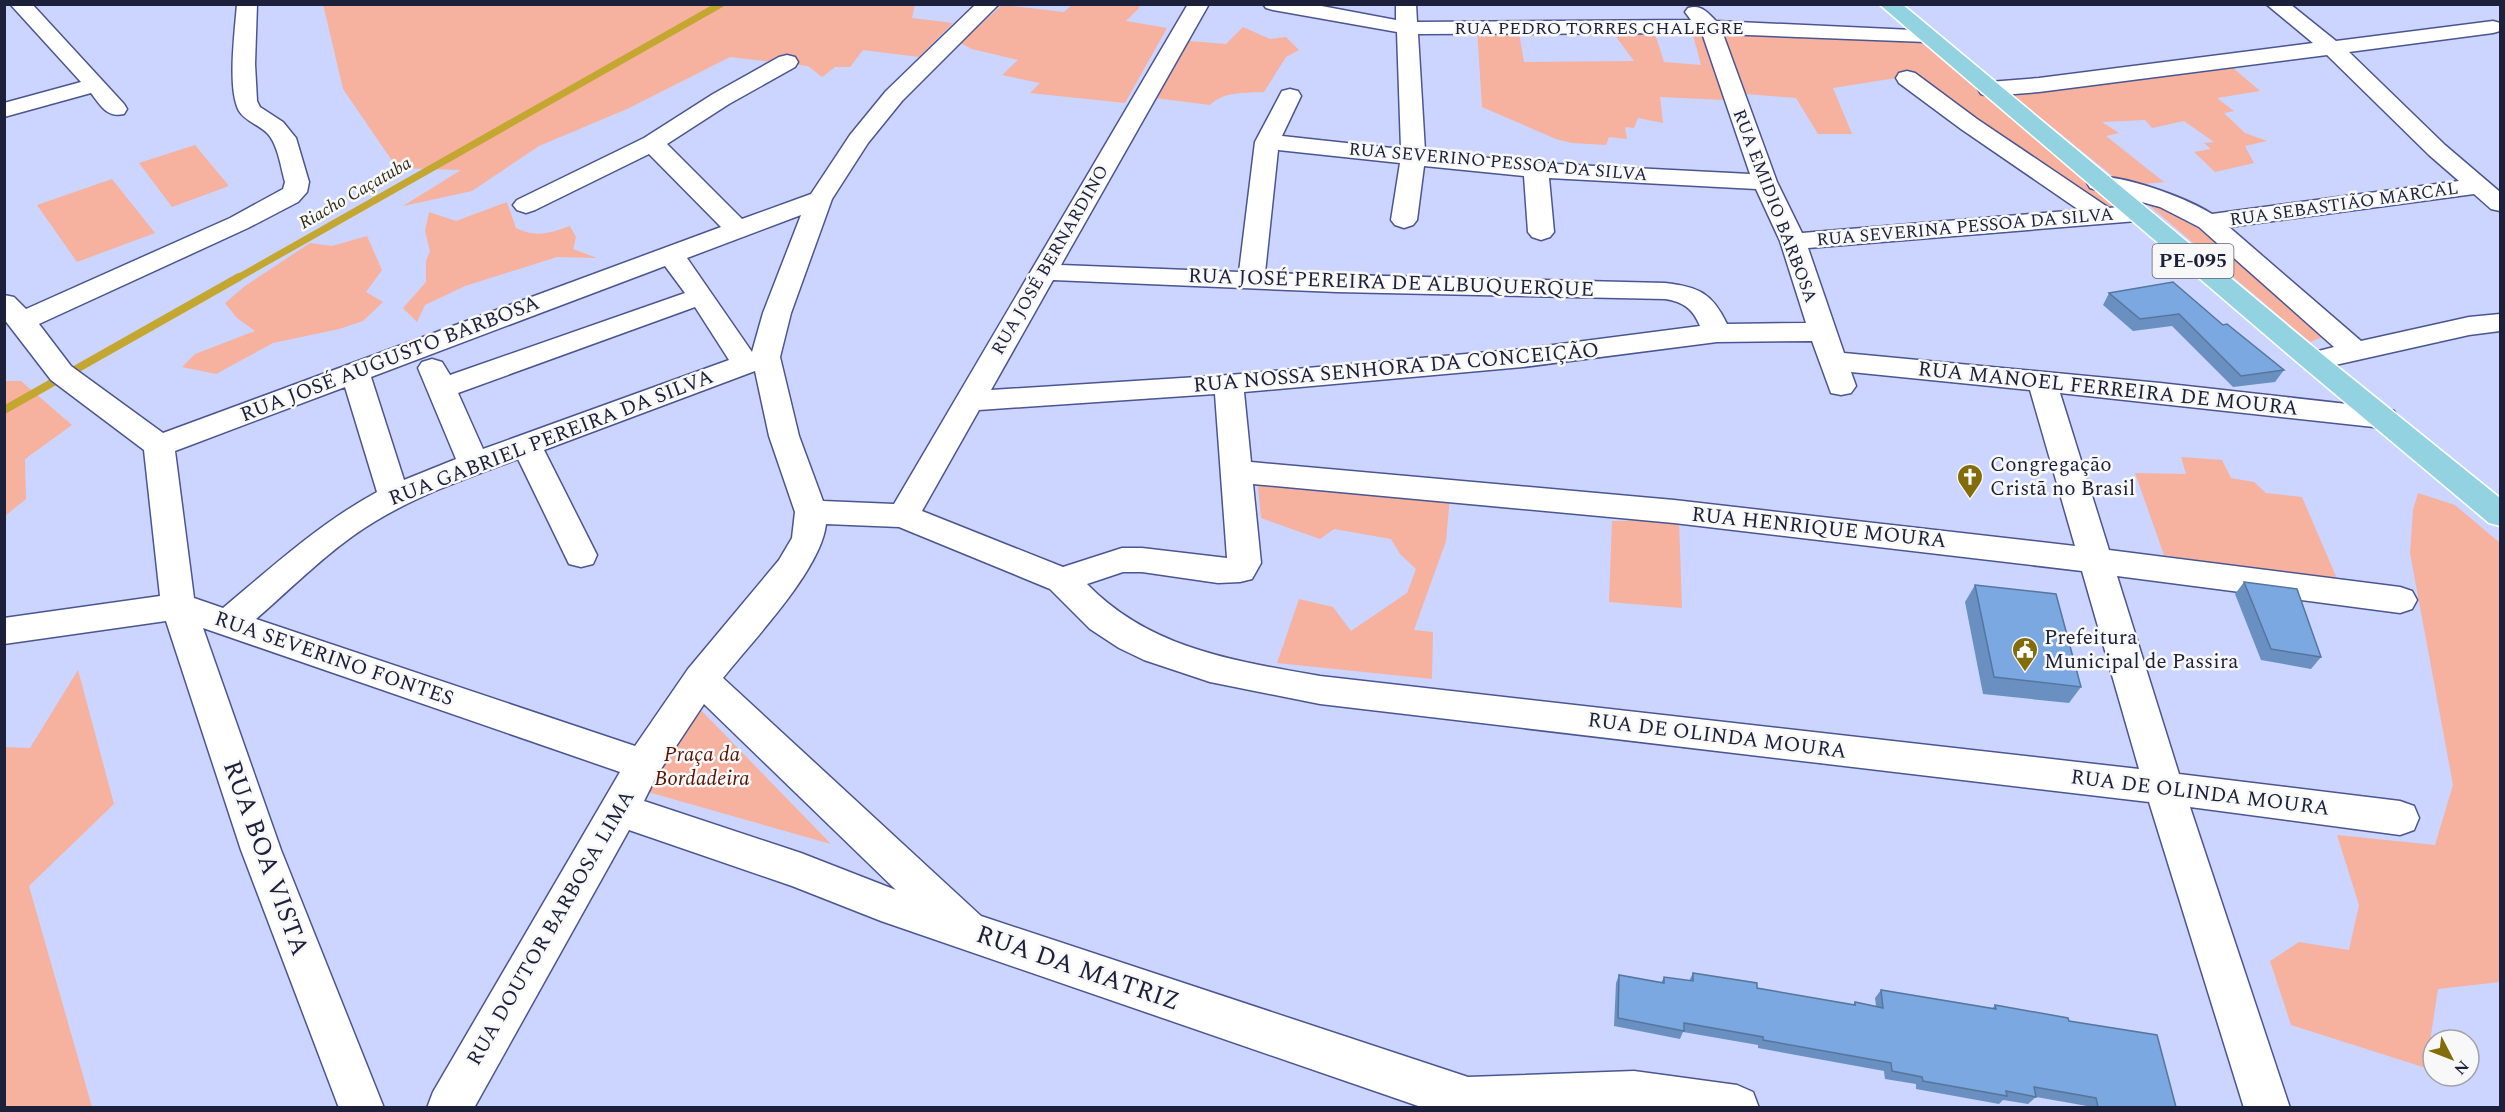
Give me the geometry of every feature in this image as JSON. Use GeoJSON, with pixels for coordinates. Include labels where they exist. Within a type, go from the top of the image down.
{"type":"FeatureCollection","features":[{"type":"Feature","properties":{"kind":"main road","name":"PE-095"},"geometry":{"type":"LineString","coordinates":[[1888,4],[2099,183],[2500,515]]}},
{"type":"Feature","properties":{"kind":"street"},"geometry":{"type":"LineString","coordinates":[[20,4],[96,85],[116,110]]}},
{"type":"Feature","properties":{"kind":"street"},"geometry":{"type":"LineString","coordinates":[[4,631],[178,606],[159,446],[61,373],[13,312],[239,223],[295,192],[297,182],[284,138],[275,127],[251,111],[246,100],[244,64],[247,4]]}},
{"type":"Feature","properties":{"kind":"street"},"geometry":{"type":"LineString","coordinates":[[755,360],[777,313],[820,199],[858,140],[894,96],[989,4]]}},
{"type":"Feature","properties":{"kind":"street","name":"RUA JOSÉ BERNARDINO"},"geometry":{"type":"LineString","coordinates":[[903,516],[1199,4]]}},
{"type":"Feature","properties":{"kind":"street"},"geometry":{"type":"LineString","coordinates":[[1404,220],[1413,155],[1407,4]]}},
{"type":"Feature","properties":{"kind":"street"},"geometry":{"type":"LineString","coordinates":[[1532,4],[1550,27]]}},
{"type":"Feature","properties":{"kind":"street"},"geometry":{"type":"LineString","coordinates":[[1688,4],[1710,27]]}},
{"type":"Feature","properties":{"kind":"street"},"geometry":{"type":"LineString","coordinates":[[2276,4],[2330,46],[2438,150],[2500,204]]}},
{"type":"Feature","properties":{"kind":"street","name":"RUA PEDRO TORRES CHALEGRE"},"geometry":{"type":"LineString","coordinates":[[1274,5],[1407,28],[1710,27],[1926,36]]}},
{"type":"Feature","properties":{"kind":"street","name":"RUA EMIDIO BARBOSA"},"geometry":{"type":"LineString","coordinates":[[1710,27],[1765,182],[1793,241],[1837,373]]}},
{"type":"Feature","properties":{"kind":"street"},"geometry":{"type":"LineString","coordinates":[[1989,89],[2039,85],[2330,46],[2493,27]]}},
{"type":"Feature","properties":{"kind":"street"},"geometry":{"type":"LineString","coordinates":[[526,205],[652,143],[729,94],[787,62]]}},
{"type":"Feature","properties":{"kind":"street"},"geometry":{"type":"LineString","coordinates":[[1907,78],[1969,124],[2103,215]]}},
{"type":"Feature","properties":{"kind":"street"},"geometry":{"type":"LineString","coordinates":[[4,110],[96,85]]}},
{"type":"Feature","properties":{"kind":"street"},"geometry":{"type":"LineString","coordinates":[[1251,281],[1267,142],[1290,96]]}},
{"type":"Feature","properties":{"kind":"street","name":"RUA SEVERINO PESSOA DA SILVA"},"geometry":{"type":"LineString","coordinates":[[1267,142],[1413,155],[1536,170],[1765,182]]}},
{"type":"Feature","properties":{"kind":"street"},"geometry":{"type":"LineString","coordinates":[[652,143],[737,229]]}},
{"type":"Feature","properties":{"kind":"street"},"geometry":{"type":"LineString","coordinates":[[1536,170],[1541,232]]}},
{"type":"Feature","properties":{"kind":"street"},"geometry":{"type":"LineString","coordinates":[[2099,183],[2175,203],[2208,222],[2356,352]]}},
{"type":"Feature","properties":{"kind":"street","name":"RUA SEBASTIÃO MARCAL"},"geometry":{"type":"LineString","coordinates":[[2208,222],[2480,186]]}},
{"type":"Feature","properties":{"kind":"street","name":"RUA JOSÉ AUGUSTO BARBOSA"},"geometry":{"type":"LineString","coordinates":[[159,446],[820,199]]}},
{"type":"Feature","properties":{"kind":"street","name":"RUA SEVERINA PESSOA DA SILVA"},"geometry":{"type":"LineString","coordinates":[[1793,241],[2137,213]]}},
{"type":"Feature","properties":{"kind":"street"},"geometry":{"type":"LineString","coordinates":[[670,254],[701,296],[755,360],[811,512],[903,516],[1062,580],[1122,560],[1240,570],[1244,563],[1229,384]]}},
{"type":"Feature","properties":{"kind":"street","name":"RUA JOSÉ PEREIRA DE ALBUQUERQUE"},"geometry":{"type":"LineString","coordinates":[[1043,272],[1251,281],[1679,292],[1702,302],[1717,333]]}},
{"type":"Feature","properties":{"kind":"street"},"geometry":{"type":"LineString","coordinates":[[442,388],[701,296]]}},
{"type":"Feature","properties":{"kind":"street"},"geometry":{"type":"LineString","coordinates":[[2313,361],[2469,326],[2500,323]]}},
{"type":"Feature","properties":{"kind":"street","name":"RUA NOSSA SENHORA DA CONCEIÇÃO"},"geometry":{"type":"LineString","coordinates":[[968,401],[1229,384],[1523,358],[1717,333],[1822,332]]}},
{"type":"Feature","properties":{"kind":"street"},"geometry":{"type":"LineString","coordinates":[[422,347],[474,464]]}},
{"type":"Feature","properties":{"kind":"street","name":"RUA GABRIEL PEREIRA DA SILVA"},"geometry":{"type":"LineString","coordinates":[[229,622],[330,537],[361,515],[394,497],[474,464],[755,360]]}},
{"type":"Feature","properties":{"kind":"street"},"geometry":{"type":"LineString","coordinates":[[355,372],[394,497]]}},
{"type":"Feature","properties":{"kind":"street","name":"RUA MANOEL FERREIRA DE MOURA"},"geometry":{"type":"LineString","coordinates":[[1837,373],[2042,382],[2383,418]]}},
{"type":"Feature","properties":{"kind":"street"},"geometry":{"type":"LineString","coordinates":[[2042,382],[2164,788],[2267,1107]]}},
{"type":"Feature","properties":{"kind":"street"},"geometry":{"type":"LineString","coordinates":[[526,445],[581,555]]}},
{"type":"Feature","properties":{"kind":"street","name":"RUA HENRIQUE MOURA"},"geometry":{"type":"LineString","coordinates":[[1236,472],[1757,520],[2095,560],[2400,600]]}},
{"type":"Feature","properties":{"kind":"street","name":"RUA DOUTOR BARBOSA LIMA"},"geometry":{"type":"LineString","coordinates":[[449,1107],[620,810],[643,764],[701,680],[801,554],[808,538],[811,512]]}},
{"type":"Feature","properties":{"kind":"street","name":"RUA DE OLINDA MOURA"},"geometry":{"type":"LineString","coordinates":[[1062,580],[1111,626],[1148,645],[1190,663],[1258,679],[1320,690],[2164,788],[2400,818]]}},
{"type":"Feature","properties":{"kind":"street","name":"RUA SEVERINO FONTES"},"geometry":{"type":"LineString","coordinates":[[178,606],[643,764]]}},
{"type":"Feature","properties":{"kind":"street","name":"RUA BOA VISTA"},"geometry":{"type":"LineString","coordinates":[[178,606],[261,850],[362,1107]]}},
{"type":"Feature","properties":{"kind":"street","name":"RUA DA MATRIZ"},"geometry":{"type":"LineString","coordinates":[[701,680],[968,931],[1476,1104],[1634,1101],[1737,1107]]}},
{"type":"Feature","properties":{"kind":"street"},"geometry":{"type":"LineString","coordinates":[[620,810],[801,871],[882,903],[968,931]]}},
{"type":"Feature","properties":{"kind":"green space"},"geometry":{"type":"Polygon","coordinates":[[[323,4],[915,4],[912,18],[953,23],[919,57],[863,50],[850,67],[835,67],[822,77],[808,66],[730,57],[627,109],[539,146],[472,191],[403,206],[461,170],[397,168],[343,89],[323,4]]]}},
{"type":"Feature","properties":{"kind":"green space"},"geometry":{"type":"Polygon","coordinates":[[[1002,5],[1064,12],[1072,5],[1135,5],[1140,7],[1126,21],[1167,28],[1125,103],[1030,93],[1040,83],[1002,75],[1018,60],[972,49],[960,43],[1002,5]]]}},
{"type":"Feature","properties":{"kind":"green space"},"geometry":{"type":"Polygon","coordinates":[[[1608,26],[1653,27],[1664,62],[1701,65],[1691,27],[1919,32],[2128,210],[2094,212],[1960,127],[1896,78],[1833,88],[1852,134],[1818,134],[1796,98],[1734,93],[1725,100],[1660,97],[1663,123],[1638,118],[1634,128],[1625,127],[1627,139],[1609,137],[1606,145],[1572,143],[1556,139],[1482,107],[1477,28],[1518,27],[1524,62],[1634,61],[1608,26]]]}},
{"type":"Feature","properties":{"kind":"green space"},"geometry":{"type":"Polygon","coordinates":[[[1243,27],[1270,39],[1286,37],[1299,50],[1286,57],[1264,92],[1228,95],[1210,105],[1155,98],[1189,41],[1226,44],[1243,27]]]}},
{"type":"Feature","properties":{"kind":"green space"},"geometry":{"type":"Polygon","coordinates":[[[2225,61],[2260,91],[2217,98],[2234,111],[2224,113],[2245,133],[2267,141],[2245,146],[2254,163],[2215,172],[2194,152],[2211,149],[2204,143],[2214,142],[2184,121],[2152,128],[2145,120],[2102,122],[2119,133],[2106,136],[2164,182],[2125,186],[2003,87],[2225,61]]]}},
{"type":"Feature","properties":{"kind":"green space"},"geometry":{"type":"Polygon","coordinates":[[[195,145],[229,186],[172,207],[139,163],[195,145]]]}},
{"type":"Feature","properties":{"kind":"green space"},"geometry":{"type":"Polygon","coordinates":[[[112,179],[155,233],[77,262],[37,205],[112,179]]]}},
{"type":"Feature","properties":{"kind":"green space"},"geometry":{"type":"Polygon","coordinates":[[[2144,201],[2209,224],[2328,335],[2310,342],[2144,201]]]}},
{"type":"Feature","properties":{"kind":"green space"},"geometry":{"type":"Polygon","coordinates":[[[507,202],[516,228],[537,234],[570,226],[576,237],[573,249],[597,258],[557,257],[465,286],[425,305],[417,322],[403,308],[426,282],[426,261],[430,251],[425,231],[429,212],[456,221],[507,202]]]}},
{"type":"Feature","properties":{"kind":"green space"},"geometry":{"type":"Polygon","coordinates":[[[367,236],[382,270],[366,292],[383,302],[363,321],[339,329],[273,343],[216,374],[182,367],[195,354],[255,331],[237,318],[225,303],[245,286],[310,243],[332,246],[367,236]]]}},
{"type":"Feature","properties":{"kind":"green space"},"geometry":{"type":"Polygon","coordinates":[[[5,381],[21,381],[72,425],[25,459],[26,499],[5,516],[5,381]]]}},
{"type":"Feature","properties":{"kind":"green space"},"geometry":{"type":"Polygon","coordinates":[[[2181,457],[2222,460],[2231,478],[2254,482],[2266,493],[2302,497],[2338,581],[2164,555],[2135,473],[2186,474],[2181,457]]]}},
{"type":"Feature","properties":{"kind":"green space"},"geometry":{"type":"Polygon","coordinates":[[[1257,477],[1450,496],[1446,541],[1414,630],[1433,632],[1432,679],[1277,663],[1299,599],[1333,607],[1351,631],[1407,593],[1416,569],[1400,554],[1391,539],[1334,529],[1320,539],[1261,518],[1257,477]]]}},
{"type":"Feature","properties":{"kind":"green space"},"geometry":{"type":"Polygon","coordinates":[[[2418,493],[2455,505],[2500,543],[2500,982],[2438,989],[2432,1028],[2421,1028],[2421,1066],[2291,1025],[2270,961],[2299,942],[2349,950],[2359,905],[2337,835],[2435,845],[2453,785],[2410,553],[2413,510],[2418,493]]]}},
{"type":"Feature","properties":{"kind":"green space"},"geometry":{"type":"Polygon","coordinates":[[[1679,520],[1682,608],[1609,602],[1612,521],[1679,520]]]}},
{"type":"Feature","properties":{"kind":"green space"},"geometry":{"type":"Polygon","coordinates":[[[78,670],[114,804],[29,886],[92,1107],[5,1107],[5,747],[30,748],[78,670]]]}},
{"type":"Feature","properties":{"kind":"green space","name":"Praça da Bordadeira"},"geometry":{"type":"Polygon","coordinates":[[[696,705],[831,844],[641,790],[696,705]]]}},
{"type":"Feature","properties":{"kind":"building"},"geometry":{"type":"Polygon","coordinates":[[[2173,282],[2223,325],[2227,324],[2284,370],[2241,376],[2179,314],[2140,319],[2109,293],[2173,282]]]}},
{"type":"Feature","properties":{"kind":"building"},"geometry":{"type":"Polygon","coordinates":[[[2244,582],[2297,589],[2321,657],[2271,649],[2244,582]]]}},
{"type":"Feature","properties":{"kind":"building"},"geometry":{"type":"Polygon","coordinates":[[[1975,585],[2056,594],[2081,687],[1994,677],[1975,585]]]}},
{"type":"Feature","properties":{"kind":"building"},"geometry":{"type":"Polygon","coordinates":[[[1693,973],[1757,983],[1757,988],[1855,1005],[1855,1002],[1883,1008],[1881,990],[1996,1009],[1995,1005],[2068,1018],[2069,1021],[2157,1035],[2176,1107],[2098,1107],[2096,1098],[2034,1087],[2036,1097],[2006,1091],[2007,1096],[1923,1081],[1922,1077],[1892,1071],[1891,1063],[1763,1040],[1763,1037],[1684,1023],[1684,1031],[1618,1018],[1619,975],[1664,983],[1664,977],[1693,981],[1693,973]]]}},
{"type":"Feature","properties":{"kind":"waterway","name":"Riacho Caçatuba"},"geometry":{"type":"LineString","coordinates":[[236,279],[721,4]]}},
{"type":"Feature","properties":{"kind":"waterway","name":"Riacho Caçatuba"},"geometry":{"type":"LineString","coordinates":[[4,410],[239,277]]}},
{"type":"Feature","properties":{"kind":"place","name":"Congregação Cristã no Brasil"},"geometry":{"type":"Point","coordinates":[1970,500]}},
{"type":"Feature","properties":{"kind":"place","name":"Prefeitura Municipal de Passira"},"geometry":{"type":"Point","coordinates":[2025,673]}}]}
